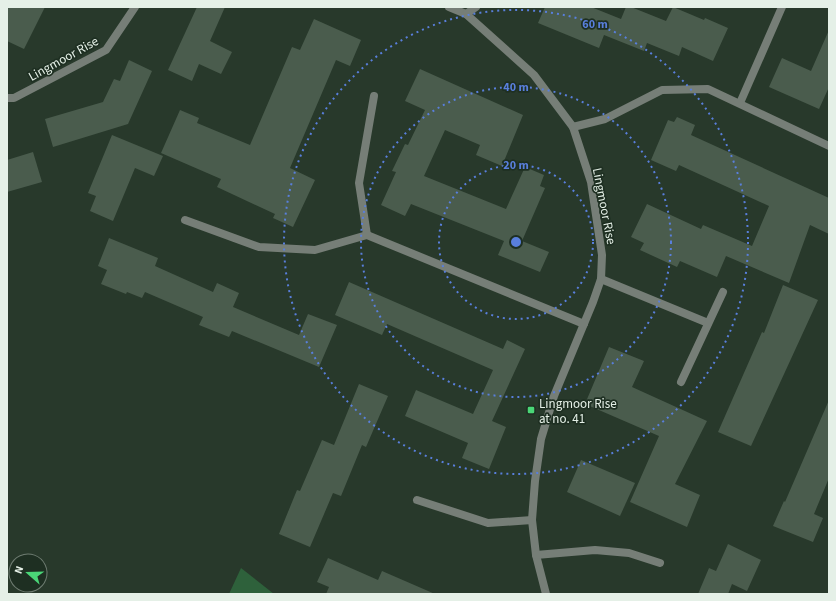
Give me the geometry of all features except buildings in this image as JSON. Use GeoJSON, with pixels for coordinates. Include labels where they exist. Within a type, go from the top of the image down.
{"type":"FeatureCollection","features":[{"type":"Feature","properties":{"kind":"street","name":"Lingmoor Rise"},"geometry":{"type":"LineString","coordinates":[[7,98],[14,98],[106,50],[135,7]]}},
{"type":"Feature","properties":{"kind":"street","name":"Lingmoor Rise"},"geometry":{"type":"LineString","coordinates":[[449,7],[466,14],[534,74],[572,127],[591,182],[602,254],[601,279],[554,396],[541,439],[535,482],[532,520],[536,555],[546,594]]}},
{"type":"Feature","properties":{"kind":"street"},"geometry":{"type":"LineString","coordinates":[[466,14],[476,7]]}},
{"type":"Feature","properties":{"kind":"street"},"geometry":{"type":"LineString","coordinates":[[740,103],[782,7]]}},
{"type":"Feature","properties":{"kind":"street"},"geometry":{"type":"LineString","coordinates":[[572,127],[605,119],[662,90],[708,88],[829,146]]}},
{"type":"Feature","properties":{"kind":"street"},"geometry":{"type":"LineString","coordinates":[[367,234],[360,183],[374,96]]}},
{"type":"Feature","properties":{"kind":"street"},"geometry":{"type":"LineString","coordinates":[[185,220],[259,247],[315,250],[367,234],[584,324]]}},
{"type":"Feature","properties":{"kind":"street"},"geometry":{"type":"LineString","coordinates":[[601,279],[708,323]]}},
{"type":"Feature","properties":{"kind":"street"},"geometry":{"type":"LineString","coordinates":[[681,382],[723,292]]}},
{"type":"Feature","properties":{"kind":"street"},"geometry":{"type":"LineString","coordinates":[[417,500],[488,523],[532,520]]}},
{"type":"Feature","properties":{"kind":"street"},"geometry":{"type":"LineString","coordinates":[[536,555],[595,550],[629,554],[660,563]]}},
{"type":"Feature","properties":{"kind":"green space"},"geometry":{"type":"Polygon","coordinates":[[[241,568],[274,594],[229,594],[241,568]]]}},
{"type":"Feature","properties":{"kind":"place","name":"Lingmoor Rise at no. 41"},"geometry":{"type":"Point","coordinates":[531,410]}}]}
